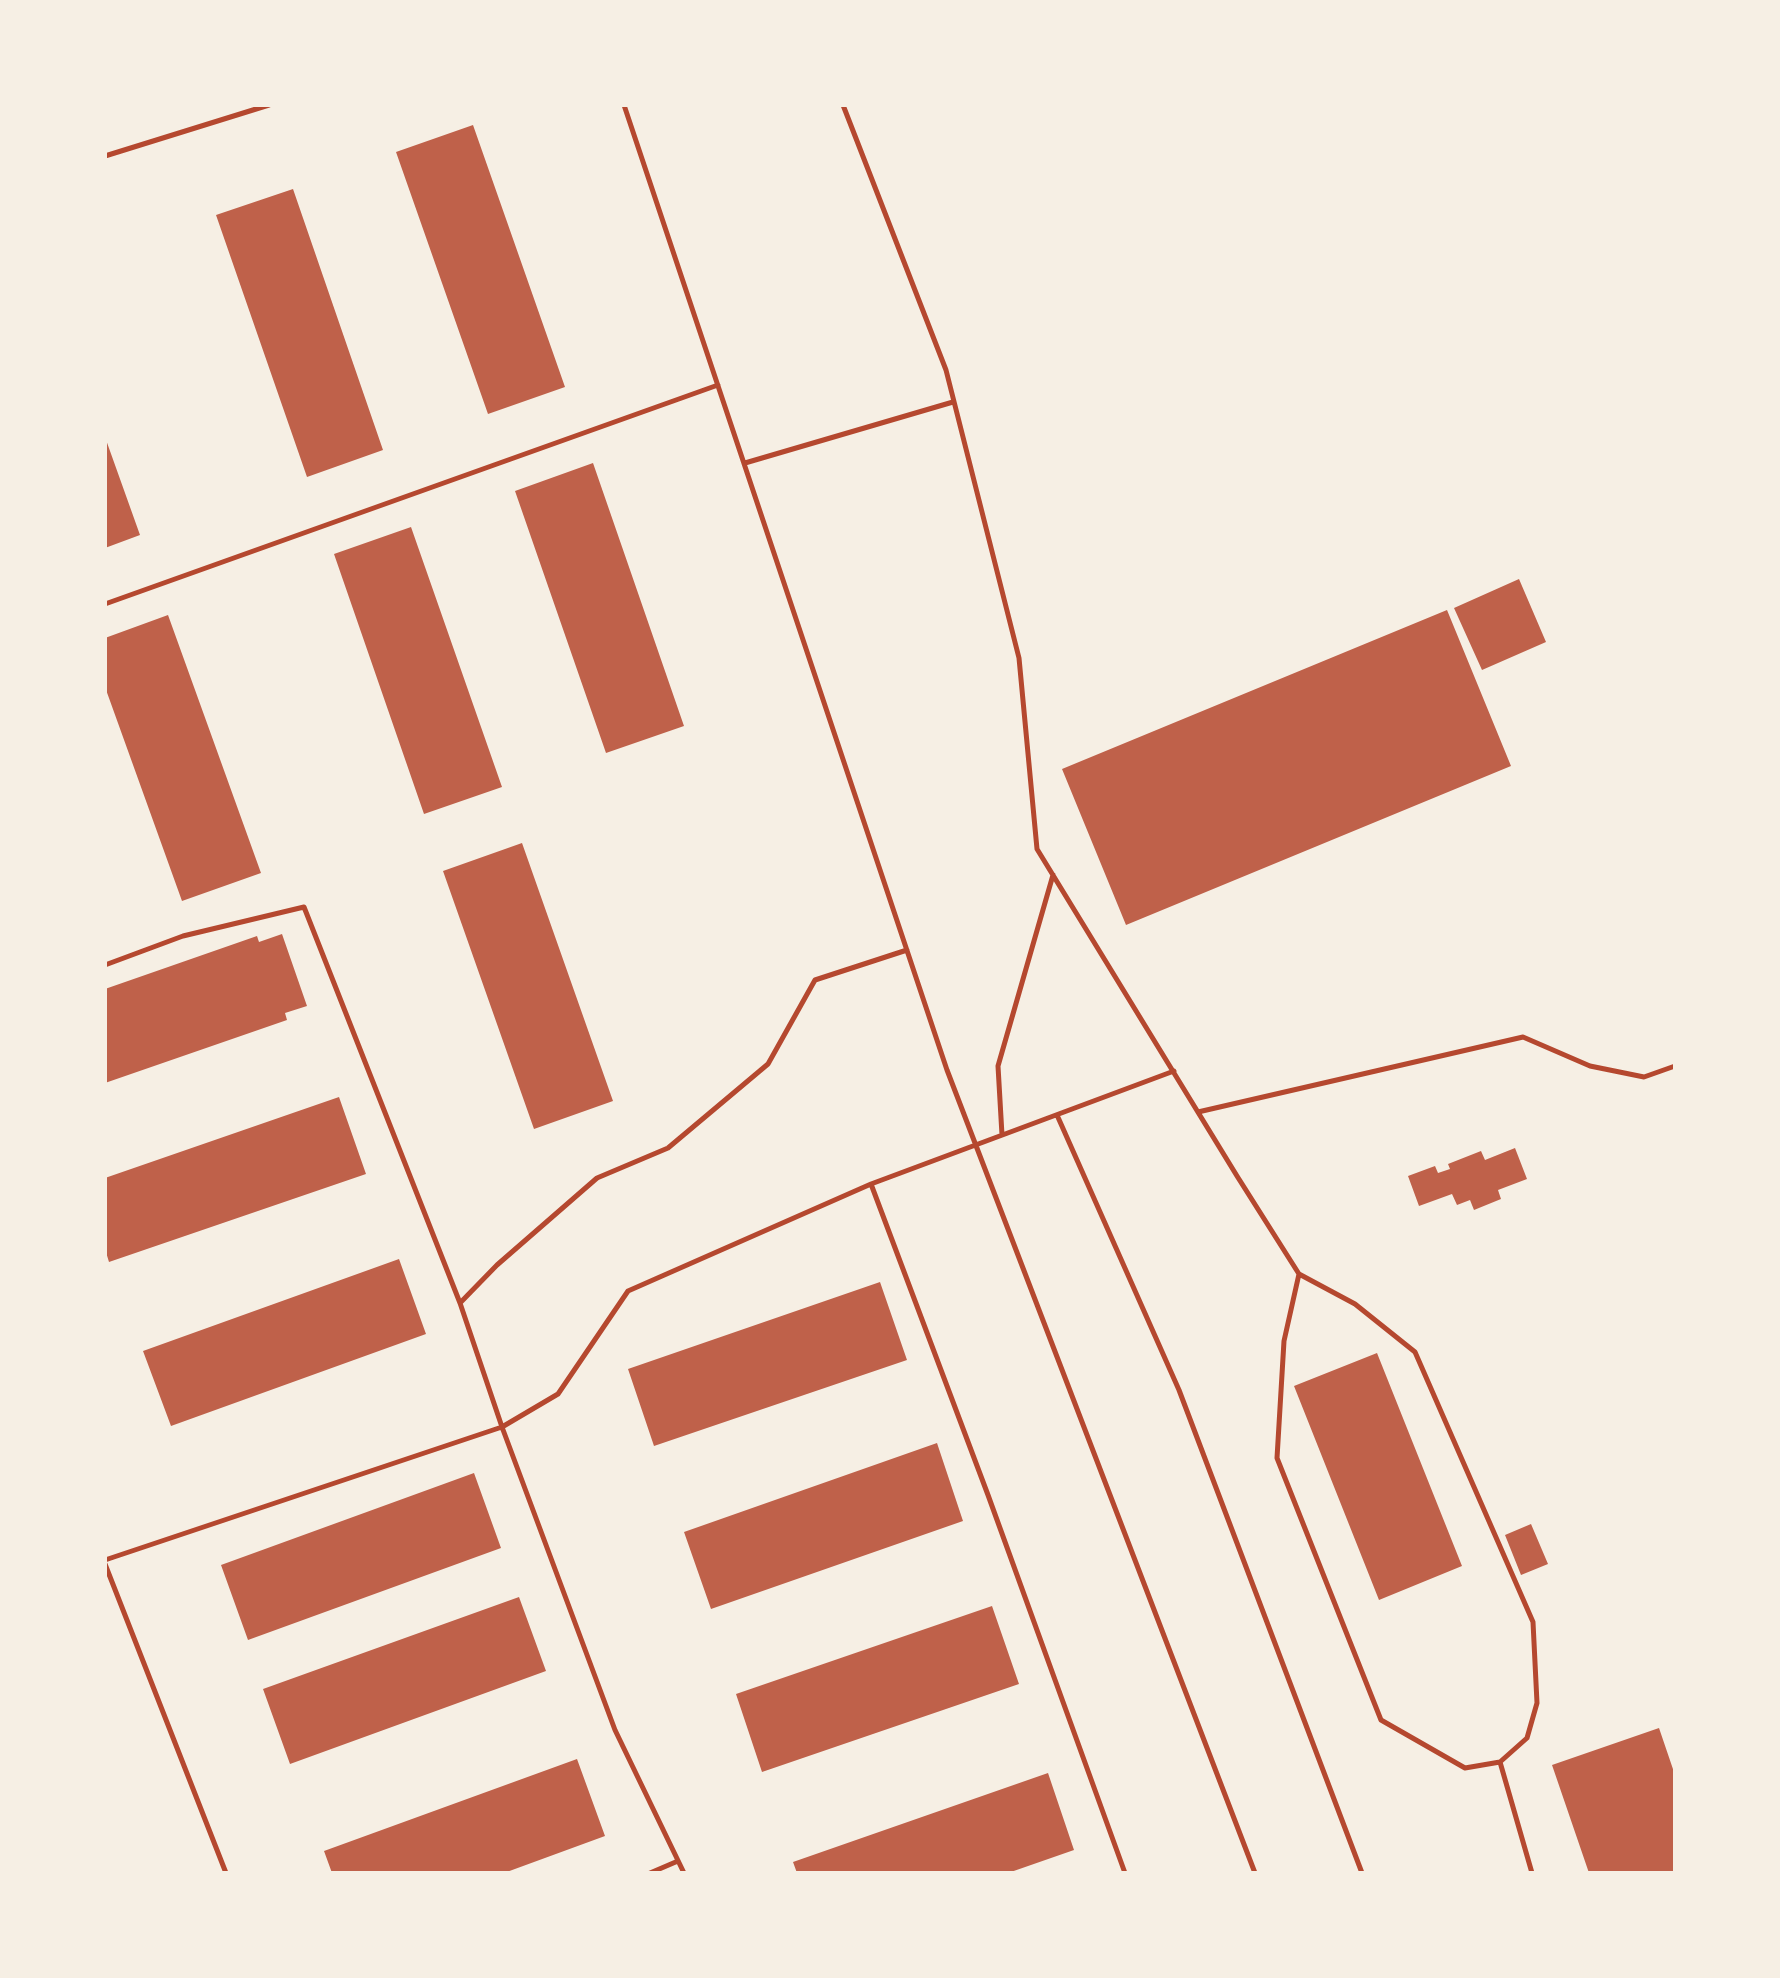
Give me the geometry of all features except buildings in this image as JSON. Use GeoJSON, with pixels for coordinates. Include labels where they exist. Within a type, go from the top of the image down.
{"type":"FeatureCollection","features":[{"type":"Feature","properties":{"kind":"lane"},"geometry":{"type":"LineString","coordinates":[[105,156],[269,105]]}},
{"type":"Feature","properties":{"kind":"lane"},"geometry":{"type":"LineString","coordinates":[[624,105],[947,1070],[1255,1873]]}},
{"type":"Feature","properties":{"kind":"lane"},"geometry":{"type":"LineString","coordinates":[[844,105],[946,370],[1019,658],[1037,849],[1299,1274],[1355,1304],[1415,1352],[1533,1622],[1537,1703],[1527,1738],[1500,1762],[1465,1768],[1381,1720],[1277,1458],[1284,1341],[1299,1274]]}},
{"type":"Feature","properties":{"kind":"lane"},"geometry":{"type":"LineString","coordinates":[[105,604],[718,385]]}},
{"type":"Feature","properties":{"kind":"lane"},"geometry":{"type":"LineString","coordinates":[[745,463],[953,402]]}},
{"type":"Feature","properties":{"kind":"lane"},"geometry":{"type":"LineString","coordinates":[[1002,1135],[998,1066],[1053,875]]}},
{"type":"Feature","properties":{"kind":"lane"},"geometry":{"type":"LineString","coordinates":[[105,965],[183,936],[304,907],[460,1303],[502,1427],[615,1730],[684,1873]]}},
{"type":"Feature","properties":{"kind":"lane"},"geometry":{"type":"LineString","coordinates":[[460,1303],[497,1265],[597,1178],[668,1148],[768,1064],[815,980],[907,950]]}},
{"type":"Feature","properties":{"kind":"lane"},"geometry":{"type":"LineString","coordinates":[[1198,1112],[1523,1037],[1590,1066],[1644,1077],[1675,1066]]}},
{"type":"Feature","properties":{"kind":"lane"},"geometry":{"type":"LineString","coordinates":[[226,1873],[105,1562],[502,1427],[558,1394],[628,1291],[871,1184],[1174,1072]]}},
{"type":"Feature","properties":{"kind":"lane"},"geometry":{"type":"LineString","coordinates":[[1057,1115],[1179,1390],[1362,1873]]}},
{"type":"Feature","properties":{"kind":"lane"},"geometry":{"type":"LineString","coordinates":[[871,1184],[988,1495],[1125,1873]]}},
{"type":"Feature","properties":{"kind":"lane"},"geometry":{"type":"LineString","coordinates":[[1500,1762],[1532,1873]]}},
{"type":"Feature","properties":{"kind":"lane"},"geometry":{"type":"LineString","coordinates":[[650,1873],[678,1861]]}}]}
